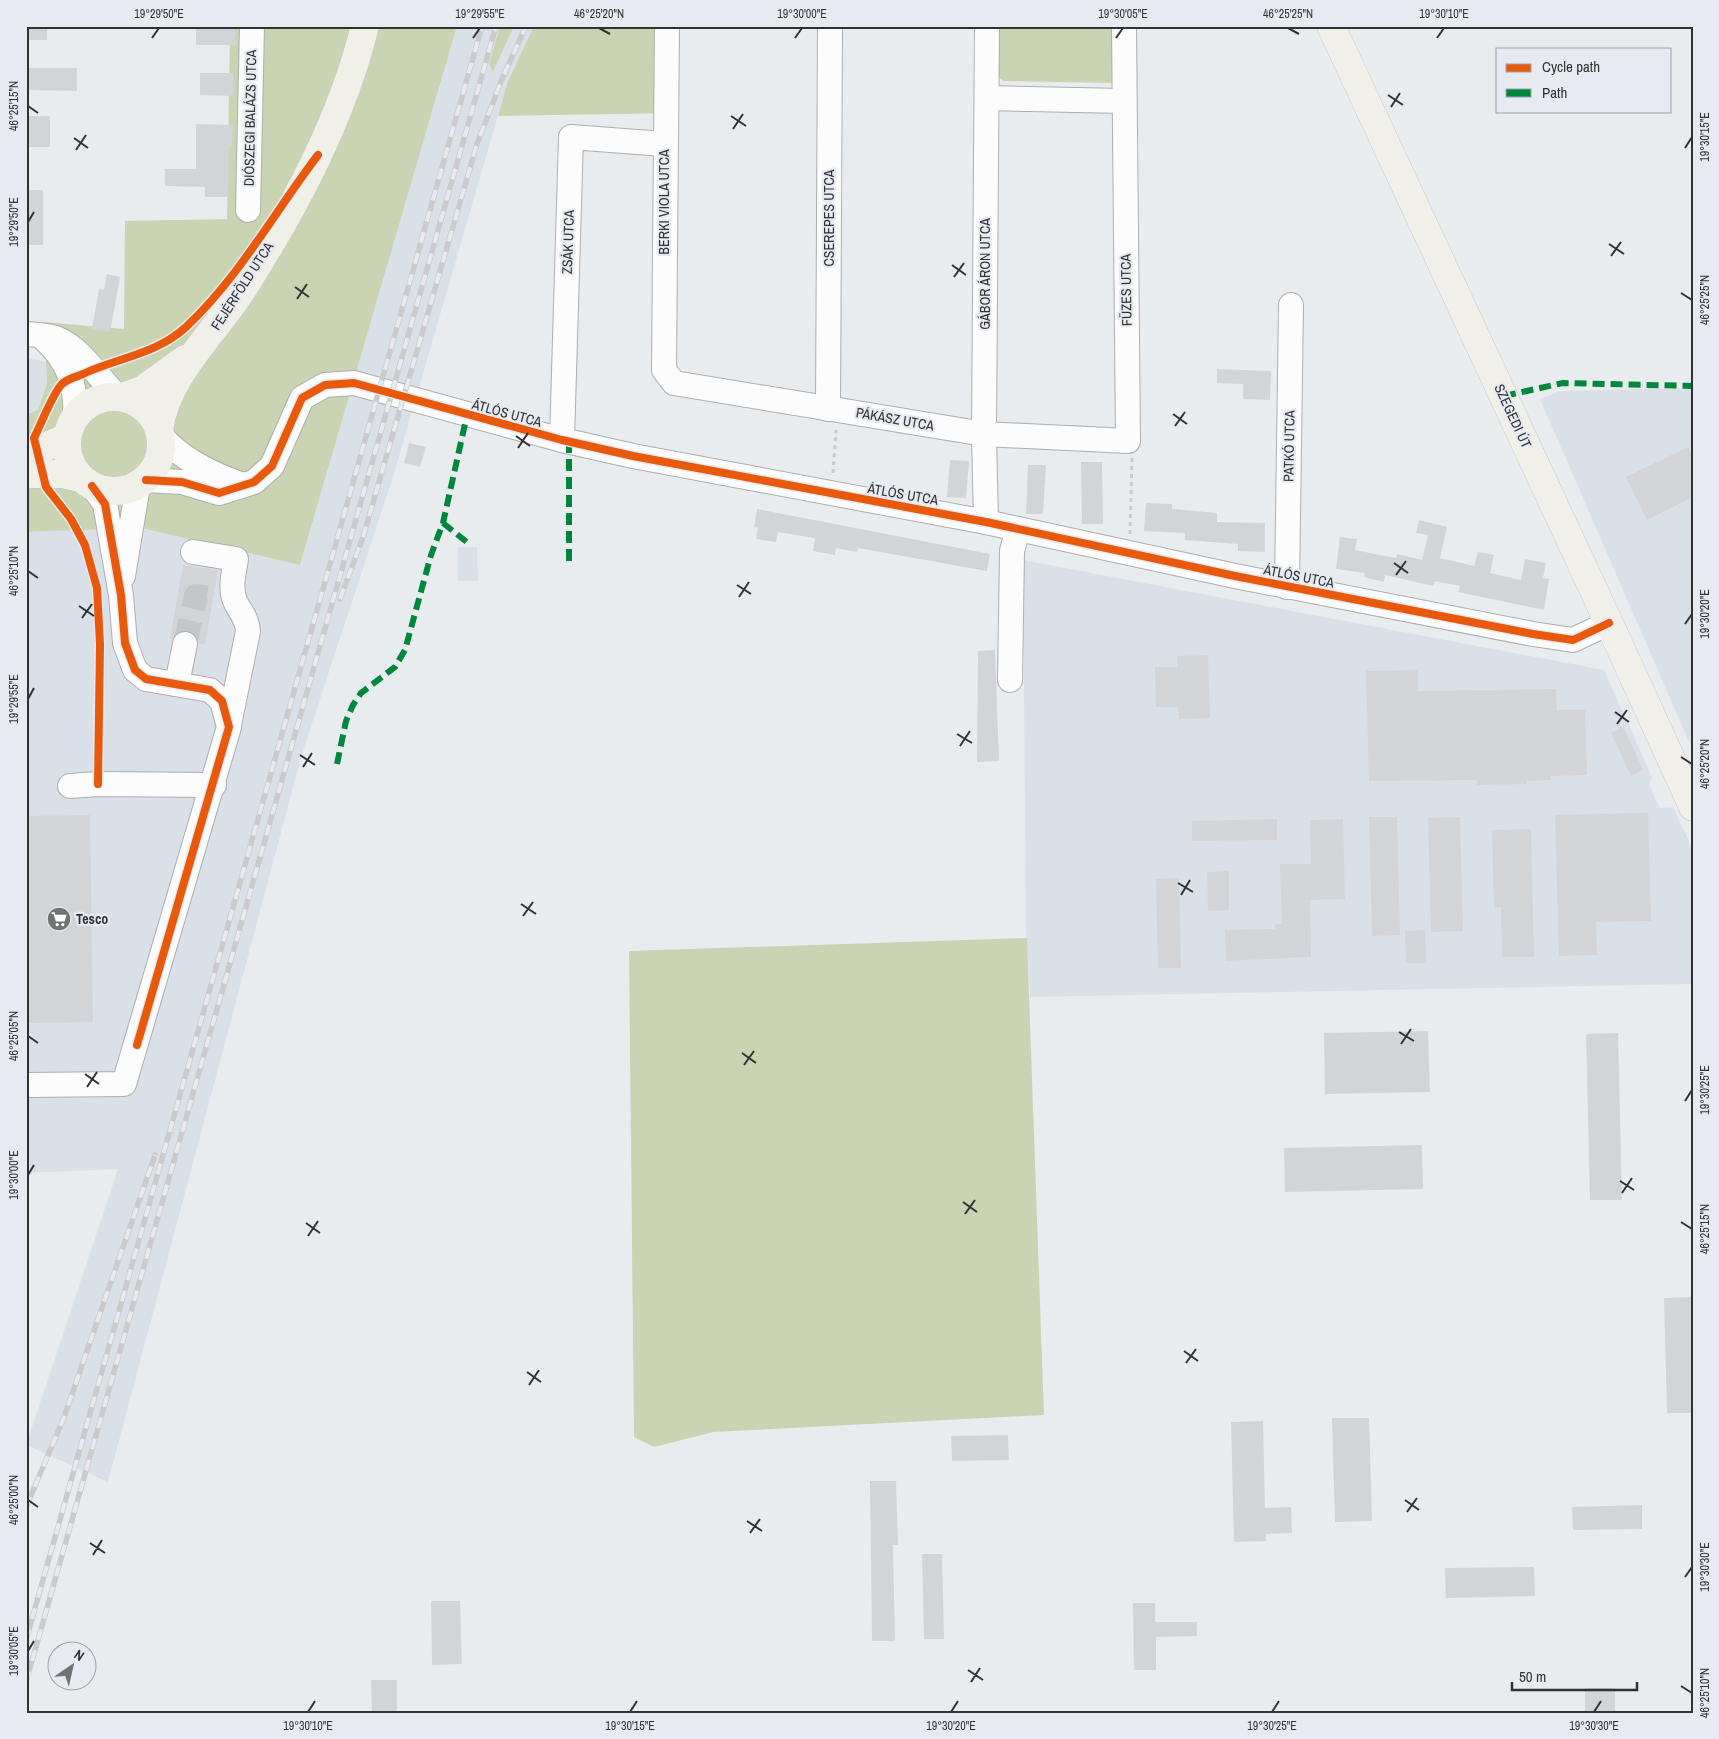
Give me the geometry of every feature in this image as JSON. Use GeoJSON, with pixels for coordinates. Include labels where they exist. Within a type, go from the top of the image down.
{"type":"FeatureCollection","features":[{"type":"Feature","properties":{"kind":"main road","name":"FEJÉRFÖLD UTCA"},"geometry":{"type":"LineString","coordinates":[[197,351],[224,318],[244,288],[318,155],[350,76],[365,26]]}},
{"type":"Feature","properties":{"kind":"main road","name":"SZEGEDI ÚT"},"geometry":{"type":"LineString","coordinates":[[1331,26],[1693,807]]}},
{"type":"Feature","properties":{"kind":"main road"},"geometry":{"type":"LineString","coordinates":[[86,482],[68,456],[71,427],[81,410],[98,399],[120,397],[142,390],[159,380],[197,351]]}},
{"type":"Feature","properties":{"kind":"main road"},"geometry":{"type":"LineString","coordinates":[[26,474],[62,474],[115,492],[142,483],[153,472],[161,455],[160,432],[162,410],[197,351]]}},
{"type":"Feature","properties":{"kind":"main road"},"geometry":{"type":"LineString","coordinates":[[120,397],[145,408],[160,432]]}},
{"type":"Feature","properties":{"kind":"main road"},"geometry":{"type":"LineString","coordinates":[[26,456],[71,427]]}},
{"type":"Feature","properties":{"kind":"street","name":"DIÓSZEGI BALÁZS UTCA"},"geometry":{"type":"LineString","coordinates":[[248,210],[252,26]]}},
{"type":"Feature","properties":{"kind":"street","name":"BERKI VIOLA UTCA"},"geometry":{"type":"LineString","coordinates":[[667,26],[664,144],[664,370],[667,376]]}},
{"type":"Feature","properties":{"kind":"street","name":"CSEREPES UTCA"},"geometry":{"type":"LineString","coordinates":[[830,26],[833,409]]}},
{"type":"Feature","properties":{"kind":"street","name":"GÁBOR ÁRON UTCA"},"geometry":{"type":"LineString","coordinates":[[986,522],[984,434],[987,26]]}},
{"type":"Feature","properties":{"kind":"street","name":"FÜZES UTCA"},"geometry":{"type":"LineString","coordinates":[[1124,26],[1128,441]]}},
{"type":"Feature","properties":{"kind":"street"},"geometry":{"type":"LineString","coordinates":[[987,98],[1124,101]]}},
{"type":"Feature","properties":{"kind":"street","name":"ZSÁK UTCA"},"geometry":{"type":"LineString","coordinates":[[562,440],[571,137],[664,144]]}},
{"type":"Feature","properties":{"kind":"street","name":"PATKÓ UTCA"},"geometry":{"type":"LineString","coordinates":[[1287,587],[1291,305]]}},
{"type":"Feature","properties":{"kind":"street"},"geometry":{"type":"LineString","coordinates":[[33,335],[56,337],[73,348],[120,397]]}},
{"type":"Feature","properties":{"kind":"street"},"geometry":{"type":"LineString","coordinates":[[33,335],[59,353],[67,367],[75,397],[71,427]]}},
{"type":"Feature","properties":{"kind":"street","name":"PÁKÁSZ UTCA"},"geometry":{"type":"LineString","coordinates":[[667,376],[674,383],[984,434],[1128,441]]}},
{"type":"Feature","properties":{"kind":"street","name":"ÁTLÓS UTCA"},"geometry":{"type":"LineString","coordinates":[[142,483],[182,482],[219,492],[244,486],[260,478],[272,466],[302,398],[325,385],[354,383],[562,440],[832,494],[986,522],[1287,587],[1566,640],[1588,634],[1609,623]]}},
{"type":"Feature","properties":{"kind":"street"},"geometry":{"type":"LineString","coordinates":[[160,432],[173,450],[198,467],[244,486]]}},
{"type":"Feature","properties":{"kind":"street"},"geometry":{"type":"LineString","coordinates":[[86,482],[105,504],[121,595],[125,642],[135,670],[146,679],[204,688],[216,694],[226,711],[229,727]]}},
{"type":"Feature","properties":{"kind":"street"},"geometry":{"type":"LineString","coordinates":[[121,595],[142,483]]}},
{"type":"Feature","properties":{"kind":"street"},"geometry":{"type":"LineString","coordinates":[[1010,680],[1012,551],[1018,530]]}},
{"type":"Feature","properties":{"kind":"street"},"geometry":{"type":"LineString","coordinates":[[26,1085],[124,1084],[137,1045],[214,785],[229,727],[248,631],[246,617],[225,601],[233,584],[236,559],[193,552]]}},
{"type":"Feature","properties":{"kind":"street"},"geometry":{"type":"LineString","coordinates":[[176,684],[185,644]]}},
{"type":"Feature","properties":{"kind":"street"},"geometry":{"type":"LineString","coordinates":[[70,786],[98,784],[214,785]]}},
{"type":"Feature","properties":{"kind":"path"},"geometry":{"type":"LineString","coordinates":[[832,494],[833,409]]}},
{"type":"Feature","properties":{"kind":"path"},"geometry":{"type":"LineString","coordinates":[[1128,441],[1132,447],[1130,553]]}},
{"type":"Feature","properties":{"kind":"shaded area"},"geometry":{"type":"Polygon","coordinates":[[[457,26],[500,26],[489,63],[493,72],[514,26],[534,26],[508,81],[393,477],[302,754],[108,1482],[26,1445],[118,1169],[26,1173],[26,532],[141,528],[300,565],[457,26]]]}},
{"type":"Feature","properties":{"kind":"shaded area"},"geometry":{"type":"Polygon","coordinates":[[[26,357],[46,362],[47,383],[38,410],[26,415],[26,357]]]}},
{"type":"Feature","properties":{"kind":"shaded area"},"geometry":{"type":"Polygon","coordinates":[[[1693,388],[1693,751],[1540,399],[1560,391],[1693,388]]]}},
{"type":"Feature","properties":{"kind":"shaded area"},"geometry":{"type":"Polygon","coordinates":[[[458,547],[477,547],[478,581],[458,581],[458,547]]]}},
{"type":"Feature","properties":{"kind":"shaded area"},"geometry":{"type":"Polygon","coordinates":[[[1023,560],[1604,670],[1652,777],[1649,783],[1654,796],[1660,808],[1673,807],[1693,850],[1693,984],[1030,997],[1026,925],[1023,560]]]}},
{"type":"Feature","properties":{"kind":"green space"},"geometry":{"type":"Polygon","coordinates":[[[230,26],[457,26],[300,565],[141,528],[26,532],[26,415],[38,410],[47,383],[44,322],[124,329],[125,221],[227,219],[230,26]]]}},
{"type":"Feature","properties":{"kind":"green space"},"geometry":{"type":"Polygon","coordinates":[[[500,26],[514,26],[493,72],[489,64],[500,26]]]}},
{"type":"Feature","properties":{"kind":"green space"},"geometry":{"type":"Polygon","coordinates":[[[534,26],[679,26],[679,113],[498,116],[508,81],[534,26]]]}},
{"type":"Feature","properties":{"kind":"green space"},"geometry":{"type":"Polygon","coordinates":[[[995,26],[1119,26],[1119,83],[1004,81],[995,75],[995,26]]]}},
{"type":"Feature","properties":{"kind":"green space"},"geometry":{"type":"Polygon","coordinates":[[[1027,938],[1044,1415],[713,1432],[654,1447],[634,1437],[629,951],[1027,938]]]}},
{"type":"Feature","properties":{"kind":"building"},"geometry":{"type":"Polygon","coordinates":[[[26,26],[47,26],[47,40],[26,40],[26,26]]]}},
{"type":"Feature","properties":{"kind":"building"},"geometry":{"type":"Polygon","coordinates":[[[196,26],[236,26],[236,45],[196,45],[196,26]]]}},
{"type":"Feature","properties":{"kind":"building"},"geometry":{"type":"Polygon","coordinates":[[[26,68],[77,68],[77,91],[26,90],[26,68]]]}},
{"type":"Feature","properties":{"kind":"building"},"geometry":{"type":"Polygon","coordinates":[[[200,73],[233,73],[233,96],[200,95],[200,73]]]}},
{"type":"Feature","properties":{"kind":"building"},"geometry":{"type":"Polygon","coordinates":[[[27,116],[50,116],[50,147],[27,147],[27,116]]]}},
{"type":"Feature","properties":{"kind":"building"},"geometry":{"type":"Polygon","coordinates":[[[196,124],[233,125],[232,147],[229,147],[228,197],[205,197],[205,187],[165,186],[165,169],[196,169],[196,124]]]}},
{"type":"Feature","properties":{"kind":"building"},"geometry":{"type":"Polygon","coordinates":[[[26,190],[43,190],[43,245],[26,245],[26,190]]]}},
{"type":"Feature","properties":{"kind":"building"},"geometry":{"type":"Polygon","coordinates":[[[107,274],[120,277],[110,332],[92,329],[99,289],[104,290],[107,274]]]}},
{"type":"Feature","properties":{"kind":"building"},"geometry":{"type":"Polygon","coordinates":[[[1217,369],[1271,371],[1270,400],[1243,399],[1243,384],[1217,383],[1217,369]]]}},
{"type":"Feature","properties":{"kind":"building"},"geometry":{"type":"Polygon","coordinates":[[[409,443],[426,447],[420,467],[404,463],[409,443]]]}},
{"type":"Feature","properties":{"kind":"building"},"geometry":{"type":"Polygon","coordinates":[[[1688,447],[1693,457],[1693,497],[1647,520],[1626,477],[1688,447]]]}},
{"type":"Feature","properties":{"kind":"building"},"geometry":{"type":"Polygon","coordinates":[[[950,460],[969,461],[966,498],[947,497],[950,460]]]}},
{"type":"Feature","properties":{"kind":"building"},"geometry":{"type":"Polygon","coordinates":[[[1081,462],[1102,462],[1103,524],[1082,524],[1081,462]]]}},
{"type":"Feature","properties":{"kind":"building"},"geometry":{"type":"Polygon","coordinates":[[[1028,465],[1046,465],[1043,514],[1026,514],[1028,465]]]}},
{"type":"Feature","properties":{"kind":"building"},"geometry":{"type":"Polygon","coordinates":[[[1146,503],[1172,504],[1172,509],[1217,513],[1217,522],[1265,523],[1265,552],[1238,551],[1238,544],[1185,540],[1185,533],[1144,531],[1146,503]]]}},
{"type":"Feature","properties":{"kind":"building"},"geometry":{"type":"Polygon","coordinates":[[[757,509],[990,554],[987,571],[858,548],[857,552],[836,548],[835,555],[813,551],[815,538],[778,532],[776,542],[756,539],[758,528],[754,527],[757,509]]]}},
{"type":"Feature","properties":{"kind":"building"},"geometry":{"type":"Polygon","coordinates":[[[1419,520],[1447,527],[1440,558],[1474,566],[1478,552],[1494,555],[1490,573],[1521,580],[1525,559],[1546,563],[1543,578],[1549,579],[1544,610],[1458,592],[1460,586],[1435,581],[1433,586],[1385,575],[1384,582],[1364,577],[1365,573],[1336,569],[1340,537],[1357,539],[1355,550],[1396,558],[1397,554],[1422,560],[1428,535],[1416,533],[1419,520]]]}},
{"type":"Feature","properties":{"kind":"building"},"geometry":{"type":"Polygon","coordinates":[[[183,565],[218,570],[205,645],[198,643],[194,634],[187,630],[180,631],[173,639],[170,638],[183,565]]]}},
{"type":"Feature","properties":{"kind":"building"},"geometry":{"type":"Polygon","coordinates":[[[995,650],[999,761],[977,762],[978,651],[995,650]]]}},
{"type":"Feature","properties":{"kind":"building"},"geometry":{"type":"Polygon","coordinates":[[[1208,655],[1210,718],[1179,719],[1178,707],[1156,707],[1155,667],[1178,667],[1177,656],[1208,655]]]}},
{"type":"Feature","properties":{"kind":"building"},"geometry":{"type":"Polygon","coordinates":[[[1418,670],[1418,691],[1556,689],[1557,710],[1585,710],[1587,775],[1551,776],[1551,780],[1527,781],[1527,784],[1477,785],[1477,780],[1369,781],[1366,671],[1418,670]]]}},
{"type":"Feature","properties":{"kind":"building"},"geometry":{"type":"Polygon","coordinates":[[[1623,727],[1643,770],[1631,776],[1611,733],[1623,727]]]}},
{"type":"Feature","properties":{"kind":"building"},"geometry":{"type":"Polygon","coordinates":[[[1648,813],[1651,921],[1596,922],[1597,955],[1559,956],[1555,815],[1648,813]]]}},
{"type":"Feature","properties":{"kind":"building","name":"Tesco"},"geometry":{"type":"Polygon","coordinates":[[[90,815],[93,1022],[26,1023],[26,816],[90,815]]]}},
{"type":"Feature","properties":{"kind":"building"},"geometry":{"type":"Polygon","coordinates":[[[1369,817],[1397,817],[1400,935],[1372,936],[1369,817]]]}},
{"type":"Feature","properties":{"kind":"building"},"geometry":{"type":"Polygon","coordinates":[[[1460,817],[1463,931],[1431,932],[1428,818],[1460,817]]]}},
{"type":"Feature","properties":{"kind":"building"},"geometry":{"type":"Polygon","coordinates":[[[1277,819],[1277,840],[1192,841],[1192,821],[1277,819]]]}},
{"type":"Feature","properties":{"kind":"building"},"geometry":{"type":"Polygon","coordinates":[[[1343,819],[1345,899],[1310,900],[1311,957],[1226,961],[1225,930],[1275,929],[1275,924],[1282,924],[1280,864],[1311,864],[1310,820],[1343,819]]]}},
{"type":"Feature","properties":{"kind":"building"},"geometry":{"type":"Polygon","coordinates":[[[1531,829],[1534,957],[1502,957],[1501,907],[1494,908],[1492,830],[1531,829]]]}},
{"type":"Feature","properties":{"kind":"building"},"geometry":{"type":"Polygon","coordinates":[[[1229,871],[1229,910],[1208,911],[1207,872],[1229,871]]]}},
{"type":"Feature","properties":{"kind":"building"},"geometry":{"type":"Polygon","coordinates":[[[1179,878],[1181,968],[1158,968],[1156,879],[1179,878]]]}},
{"type":"Feature","properties":{"kind":"building"},"geometry":{"type":"Polygon","coordinates":[[[1425,930],[1426,963],[1406,963],[1405,931],[1425,930]]]}},
{"type":"Feature","properties":{"kind":"building"},"geometry":{"type":"Polygon","coordinates":[[[1428,1031],[1430,1092],[1325,1094],[1324,1033],[1428,1031]]]}},
{"type":"Feature","properties":{"kind":"building"},"geometry":{"type":"Polygon","coordinates":[[[1618,1033],[1622,1200],[1590,1200],[1586,1034],[1618,1033]]]}},
{"type":"Feature","properties":{"kind":"building"},"geometry":{"type":"Polygon","coordinates":[[[1422,1145],[1423,1189],[1285,1192],[1284,1148],[1422,1145]]]}},
{"type":"Feature","properties":{"kind":"building"},"geometry":{"type":"Polygon","coordinates":[[[1693,1297],[1693,1413],[1667,1413],[1664,1298],[1693,1297]]]}},
{"type":"Feature","properties":{"kind":"building"},"geometry":{"type":"Polygon","coordinates":[[[1332,1418],[1369,1418],[1372,1521],[1335,1522],[1332,1418]]]}},
{"type":"Feature","properties":{"kind":"building"},"geometry":{"type":"Polygon","coordinates":[[[1263,1421],[1265,1508],[1291,1507],[1292,1533],[1266,1534],[1266,1541],[1234,1542],[1231,1422],[1263,1421]]]}},
{"type":"Feature","properties":{"kind":"building"},"geometry":{"type":"Polygon","coordinates":[[[1008,1435],[1009,1460],[952,1461],[951,1436],[1008,1435]]]}},
{"type":"Feature","properties":{"kind":"building"},"geometry":{"type":"Polygon","coordinates":[[[870,1481],[896,1481],[898,1545],[893,1545],[895,1641],[872,1641],[870,1481]]]}},
{"type":"Feature","properties":{"kind":"building"},"geometry":{"type":"Polygon","coordinates":[[[1642,1505],[1642,1529],[1573,1530],[1572,1507],[1642,1505]]]}},
{"type":"Feature","properties":{"kind":"building"},"geometry":{"type":"Polygon","coordinates":[[[922,1554],[942,1554],[944,1639],[924,1639],[922,1554]]]}},
{"type":"Feature","properties":{"kind":"building"},"geometry":{"type":"Polygon","coordinates":[[[1534,1567],[1535,1596],[1446,1598],[1445,1568],[1534,1567]]]}},
{"type":"Feature","properties":{"kind":"building"},"geometry":{"type":"Polygon","coordinates":[[[431,1601],[460,1601],[462,1664],[432,1665],[431,1601]]]}},
{"type":"Feature","properties":{"kind":"building"},"geometry":{"type":"Polygon","coordinates":[[[1133,1603],[1155,1603],[1155,1622],[1197,1622],[1197,1636],[1156,1637],[1156,1670],[1134,1670],[1133,1603]]]}},
{"type":"Feature","properties":{"kind":"building"},"geometry":{"type":"Polygon","coordinates":[[[371,1680],[397,1680],[397,1713],[372,1713],[371,1680]]]}},
{"type":"Feature","properties":{"kind":"building"},"geometry":{"type":"Polygon","coordinates":[[[1585,1688],[1615,1688],[1615,1713],[1585,1713],[1585,1688]]]}},
{"type":"Feature","properties":{"kind":"tunnel"},"geometry":{"type":"LineString","coordinates":[[185,644],[196,596],[215,599]]}},
{"type":"Feature","properties":{"kind":"railway"},"geometry":{"type":"LineString","coordinates":[[26,1640],[482,26]]}},
{"type":"Feature","properties":{"kind":"railway"},"geometry":{"type":"LineString","coordinates":[[26,1682],[496,26]]}},
{"type":"Feature","properties":{"kind":"railway"},"geometry":{"type":"LineString","coordinates":[[340,599],[363,537],[477,144],[502,79],[526,26]]}},
{"type":"Feature","properties":{"kind":"railway"},"geometry":{"type":"LineString","coordinates":[[26,1507],[63,1420],[155,1155]]}},
{"type":"Feature","properties":{"kind":"marked path"},"geometry":{"type":"LineString","coordinates":[[1504,396],[1563,383],[1693,386]]}},
{"type":"Feature","properties":{"kind":"marked path"},"geometry":{"type":"LineString","coordinates":[[337,764],[346,721],[353,705],[361,693],[395,667],[405,650],[431,555],[443,523],[467,415]]}},
{"type":"Feature","properties":{"kind":"marked path"},"geometry":{"type":"LineString","coordinates":[[569,441],[569,561]]}},
{"type":"Feature","properties":{"kind":"marked path"},"geometry":{"type":"LineString","coordinates":[[443,523],[468,543]]}},
{"type":"Feature","properties":{"kind":"cycle path"},"geometry":{"type":"LineString","coordinates":[[98,784],[100,644],[97,588],[85,545],[71,519],[46,487],[34,438],[55,394],[64,382],[96,368],[150,350],[175,336],[186,327],[240,266],[318,155]]}},
{"type":"Feature","properties":{"kind":"cycle path"},"geometry":{"type":"LineString","coordinates":[[146,480],[182,482],[219,493],[254,482],[272,466],[302,398],[325,385],[354,383],[562,440],[633,456],[986,522],[1235,576],[1533,634],[1573,640],[1609,623]]}},
{"type":"Feature","properties":{"kind":"cycle path"},"geometry":{"type":"LineString","coordinates":[[92,486],[105,504],[121,595],[125,643],[135,670],[146,679],[210,690],[222,701],[229,727],[137,1045]]}},
{"type":"Feature","properties":{"kind":"place","name":"Tesco"},"geometry":{"type":"Point","coordinates":[59,919]}}]}
